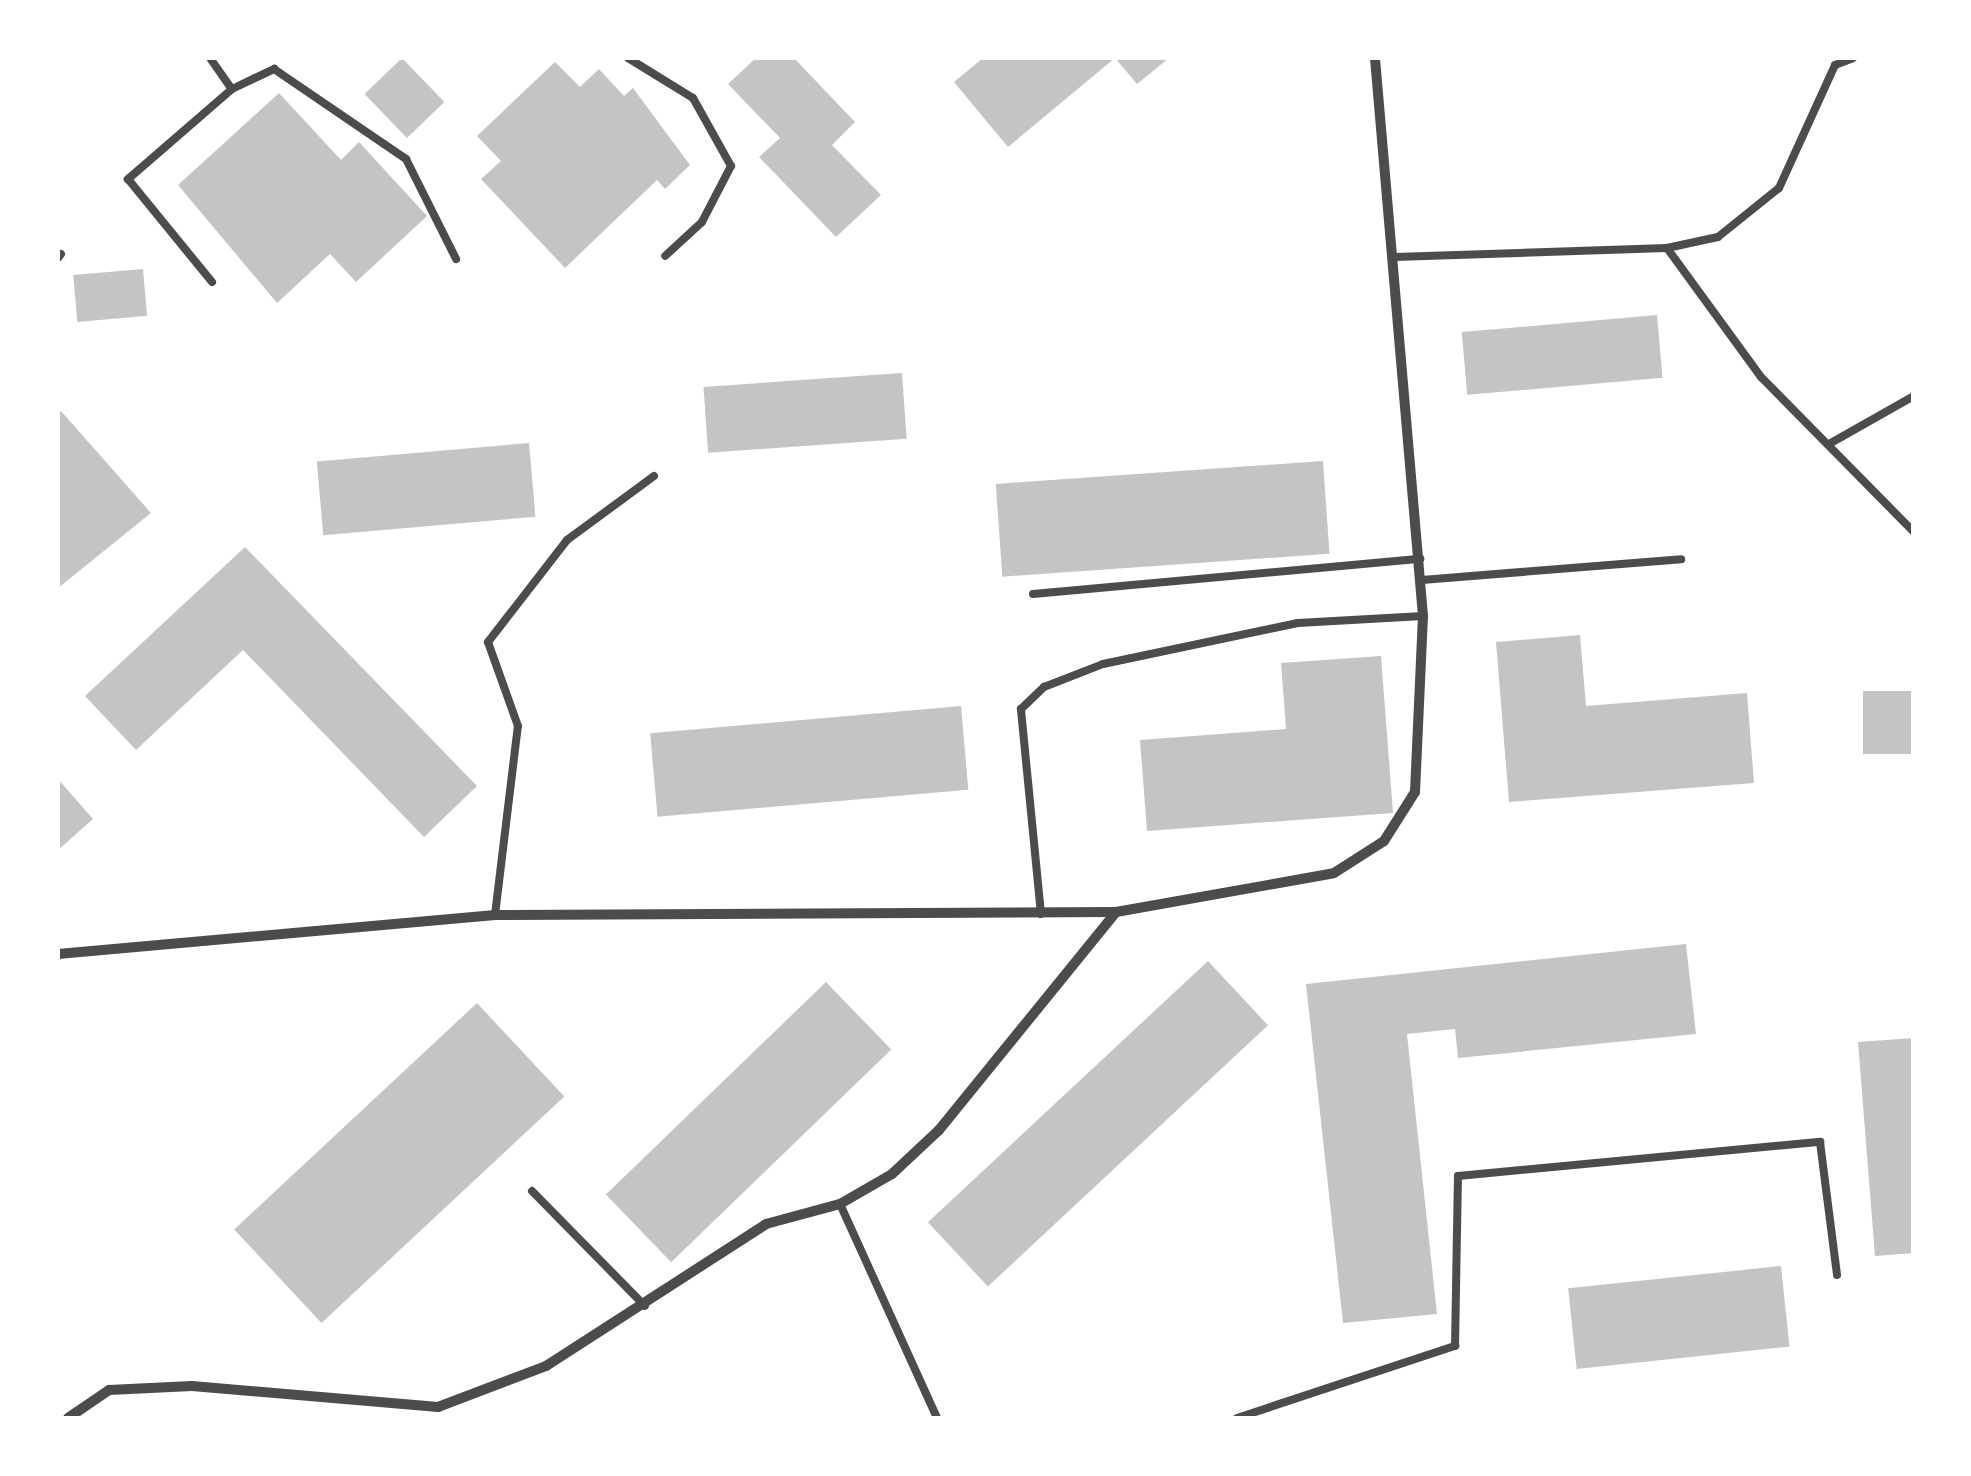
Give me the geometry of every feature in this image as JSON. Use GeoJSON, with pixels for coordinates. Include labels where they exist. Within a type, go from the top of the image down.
{"type":"FeatureCollection","features":[{"type":"Feature","properties":{"kind":"street"},"geometry":{"type":"LineString","coordinates":[[58,954],[496,916],[1116,912],[1334,873],[1384,841],[1415,792],[1423,616],[1375,58]]}},
{"type":"Feature","properties":{"kind":"street"},"geometry":{"type":"LineString","coordinates":[[68,1418],[110,1390],[192,1386],[438,1407],[546,1366],[645,1306],[766,1224],[840,1204],[892,1174],[940,1130],[1116,912]]}},
{"type":"Feature","properties":{"kind":"lane"},"geometry":{"type":"LineString","coordinates":[[210,58],[232,89]]}},
{"type":"Feature","properties":{"kind":"lane"},"geometry":{"type":"LineString","coordinates":[[628,58],[693,98],[731,166],[702,222],[666,256]]}},
{"type":"Feature","properties":{"kind":"lane"},"geometry":{"type":"LineString","coordinates":[[1394,257],[1667,248],[1718,237],[1779,188],[1835,65],[1853,58]]}},
{"type":"Feature","properties":{"kind":"lane"},"geometry":{"type":"LineString","coordinates":[[212,282],[128,178],[232,89],[274,68],[406,159],[456,259]]}},
{"type":"Feature","properties":{"kind":"lane"},"geometry":{"type":"LineString","coordinates":[[1667,248],[1761,377],[1914,532]]}},
{"type":"Feature","properties":{"kind":"lane"},"geometry":{"type":"LineString","coordinates":[[1829,444],[1914,396]]}},
{"type":"Feature","properties":{"kind":"lane"},"geometry":{"type":"LineString","coordinates":[[496,916],[518,726],[488,642],[567,540],[654,476]]}},
{"type":"Feature","properties":{"kind":"lane"},"geometry":{"type":"LineString","coordinates":[[1033,594],[1420,559]]}},
{"type":"Feature","properties":{"kind":"lane"},"geometry":{"type":"LineString","coordinates":[[1422,580],[1681,559]]}},
{"type":"Feature","properties":{"kind":"lane"},"geometry":{"type":"LineString","coordinates":[[1041,914],[1022,709],[1044,687],[1104,664],[1298,623],[1423,616]]}},
{"type":"Feature","properties":{"kind":"lane"},"geometry":{"type":"LineString","coordinates":[[1237,1418],[1455,1346],[1458,1176],[1820,1142],[1838,1275]]}},
{"type":"Feature","properties":{"kind":"lane"},"geometry":{"type":"LineString","coordinates":[[532,1191],[645,1306]]}},
{"type":"Feature","properties":{"kind":"lane"},"geometry":{"type":"LineString","coordinates":[[840,1204],[938,1418]]}},
{"type":"Feature","properties":{"kind":"building"},"geometry":{"type":"Polygon","coordinates":[[[402,58],[444,102],[407,138],[365,94],[402,58]]]}},
{"type":"Feature","properties":{"kind":"building"},"geometry":{"type":"Polygon","coordinates":[[[756,58],[794,58],[855,122],[832,145],[881,195],[836,237],[759,157],[780,138],[728,84],[756,58]]]}},
{"type":"Feature","properties":{"kind":"building"},"geometry":{"type":"Polygon","coordinates":[[[983,58],[1115,58],[1008,147],[954,82],[983,58]]]}},
{"type":"Feature","properties":{"kind":"building"},"geometry":{"type":"Polygon","coordinates":[[[1115,58],[1169,58],[1137,84],[1115,58]]]}},
{"type":"Feature","properties":{"kind":"building"},"geometry":{"type":"Polygon","coordinates":[[[555,62],[580,87],[599,69],[624,96],[633,88],[690,165],[665,189],[657,180],[565,268],[481,179],[501,161],[477,136],[555,62]]]}},
{"type":"Feature","properties":{"kind":"building"},"geometry":{"type":"Polygon","coordinates":[[[279,93],[341,160],[359,142],[427,216],[356,282],[330,254],[277,303],[178,185],[279,93]]]}},
{"type":"Feature","properties":{"kind":"building"},"geometry":{"type":"Polygon","coordinates":[[[143,269],[147,316],[77,322],[73,275],[143,269]]]}},
{"type":"Feature","properties":{"kind":"building"},"geometry":{"type":"Polygon","coordinates":[[[1657,315],[1662,378],[1467,395],[1462,332],[1657,315]]]}},
{"type":"Feature","properties":{"kind":"building"},"geometry":{"type":"Polygon","coordinates":[[[902,373],[907,439],[708,453],[703,387],[902,373]]]}},
{"type":"Feature","properties":{"kind":"building"},"geometry":{"type":"Polygon","coordinates":[[[61,411],[151,513],[58,588],[58,414],[61,411]]]}},
{"type":"Feature","properties":{"kind":"building"},"geometry":{"type":"Polygon","coordinates":[[[529,443],[535,517],[323,535],[317,462],[529,443]]]}},
{"type":"Feature","properties":{"kind":"building"},"geometry":{"type":"Polygon","coordinates":[[[1323,461],[1329,554],[1002,577],[996,484],[1323,461]]]}},
{"type":"Feature","properties":{"kind":"building"},"geometry":{"type":"Polygon","coordinates":[[[245,547],[477,786],[424,837],[243,650],[136,750],[85,696],[245,547]]]}},
{"type":"Feature","properties":{"kind":"building"},"geometry":{"type":"Polygon","coordinates":[[[1580,635],[1586,706],[1747,693],[1754,783],[1509,802],[1496,642],[1580,635]]]}},
{"type":"Feature","properties":{"kind":"building"},"geometry":{"type":"Polygon","coordinates":[[[1381,656],[1393,813],[1147,831],[1140,740],[1286,729],[1281,663],[1381,656]]]}},
{"type":"Feature","properties":{"kind":"building"},"geometry":{"type":"Polygon","coordinates":[[[1863,691],[1914,691],[1914,754],[1863,754],[1863,691]]]}},
{"type":"Feature","properties":{"kind":"building"},"geometry":{"type":"Polygon","coordinates":[[[961,706],[968,790],[658,817],[650,733],[961,706]]]}},
{"type":"Feature","properties":{"kind":"building"},"geometry":{"type":"Polygon","coordinates":[[[58,779],[93,819],[58,850],[58,779]]]}},
{"type":"Feature","properties":{"kind":"building"},"geometry":{"type":"Polygon","coordinates":[[[1686,944],[1696,1034],[1458,1058],[1455,1029],[1407,1034],[1437,1314],[1343,1323],[1306,984],[1686,944]]]}},
{"type":"Feature","properties":{"kind":"building"},"geometry":{"type":"Polygon","coordinates":[[[1208,961],[1268,1025],[988,1287],[928,1222],[1208,961]]]}},
{"type":"Feature","properties":{"kind":"building"},"geometry":{"type":"Polygon","coordinates":[[[826,982],[891,1050],[671,1262],[606,1195],[826,982]]]}},
{"type":"Feature","properties":{"kind":"building"},"geometry":{"type":"Polygon","coordinates":[[[477,1003],[564,1097],[321,1323],[234,1229],[477,1003]]]}},
{"type":"Feature","properties":{"kind":"building"},"geometry":{"type":"Polygon","coordinates":[[[1914,1038],[1914,1253],[1875,1256],[1858,1042],[1914,1038]]]}},
{"type":"Feature","properties":{"kind":"building"},"geometry":{"type":"Polygon","coordinates":[[[1781,1266],[1789,1347],[1577,1369],[1568,1288],[1781,1266]]]}}]}
